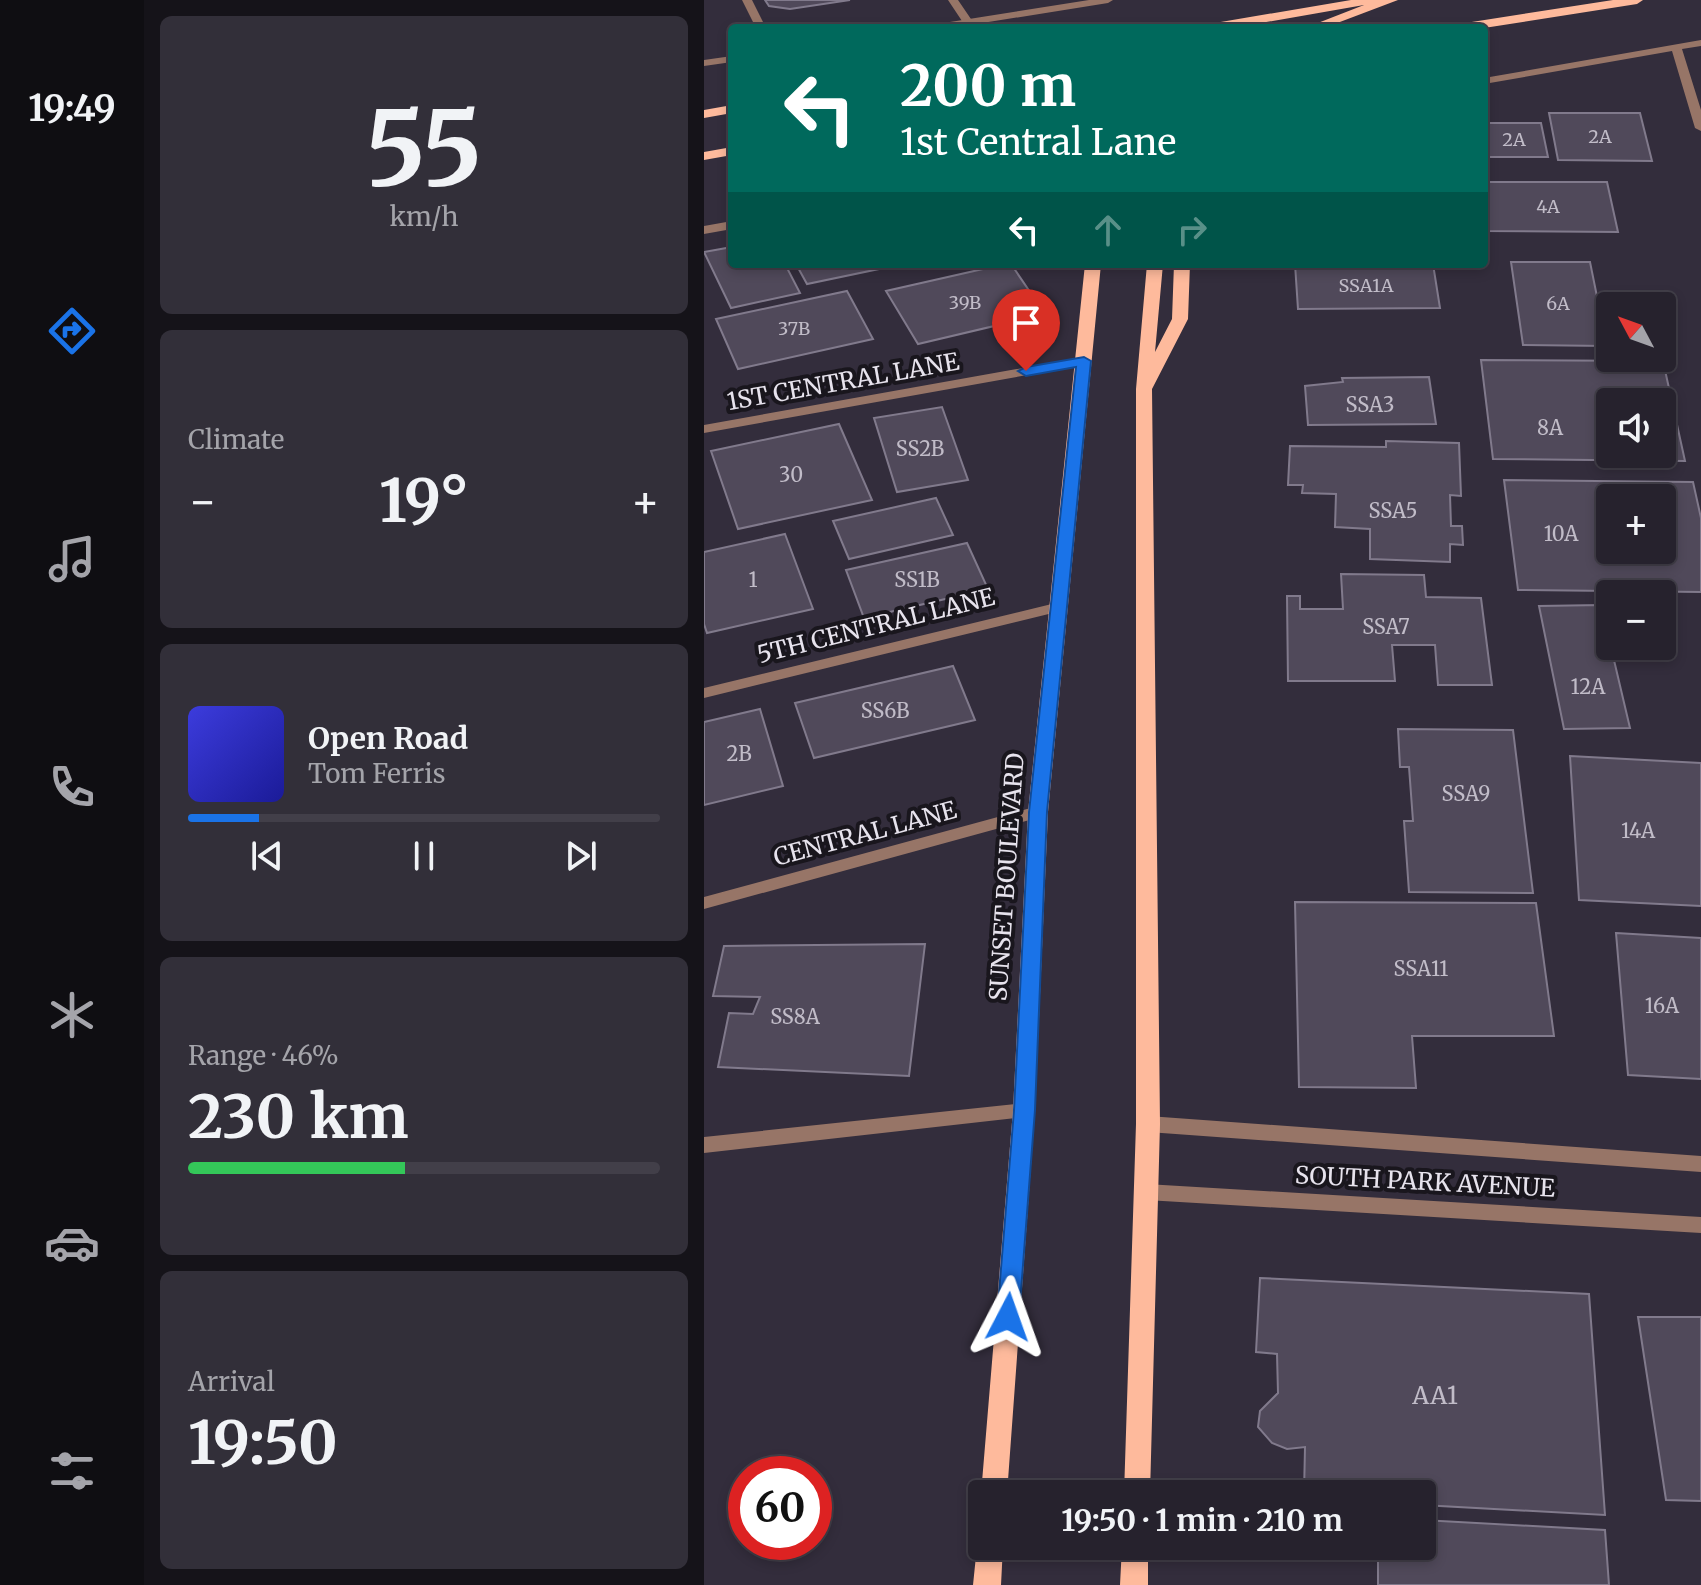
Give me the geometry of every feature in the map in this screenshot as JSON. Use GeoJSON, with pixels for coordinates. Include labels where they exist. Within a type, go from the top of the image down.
{"type":"FeatureCollection","features":[{"type":"Feature","properties":{"kind":"main road"},"geometry":{"type":"LineString","coordinates":[[1232,24],[1373,0]]}},
{"type":"Feature","properties":{"kind":"main road"},"geometry":{"type":"LineString","coordinates":[[1323,24],[1392,0]]}},
{"type":"Feature","properties":{"kind":"main road"},"geometry":{"type":"LineString","coordinates":[[1485,24],[1637,0]]}},
{"type":"Feature","properties":{"kind":"main road"},"geometry":{"type":"LineString","coordinates":[[1488,27],[1505,21]]}},
{"type":"Feature","properties":{"kind":"main road"},"geometry":{"type":"LineString","coordinates":[[704,114],[728,111]]}},
{"type":"Feature","properties":{"kind":"main road"},"geometry":{"type":"LineString","coordinates":[[704,156],[728,152]]}},
{"type":"Feature","properties":{"kind":"main road","name":"SUNSET BOULEVARD"},"geometry":{"type":"LineString","coordinates":[[995,1480],[1024,1110],[1038,812],[1093,268]]}},
{"type":"Feature","properties":{"kind":"main road"},"geometry":{"type":"LineString","coordinates":[[1137,1480],[1148,1124],[1144,389],[1155,268]]}},
{"type":"Feature","properties":{"kind":"main road"},"geometry":{"type":"LineString","coordinates":[[1144,389],[1180,319],[1182,268]]}},
{"type":"Feature","properties":{"kind":"main road"},"geometry":{"type":"LineString","coordinates":[[987,1585],[989,1560]]}},
{"type":"Feature","properties":{"kind":"main road"},"geometry":{"type":"LineString","coordinates":[[1134,1585],[1135,1560]]}},
{"type":"Feature","properties":{"kind":"street"},"geometry":{"type":"LineString","coordinates":[[747,0],[759,24]]}},
{"type":"Feature","properties":{"kind":"street"},"geometry":{"type":"LineString","coordinates":[[953,0],[968,22]]}},
{"type":"Feature","properties":{"kind":"street"},"geometry":{"type":"LineString","coordinates":[[956,24],[1108,0]]}},
{"type":"Feature","properties":{"kind":"street"},"geometry":{"type":"LineString","coordinates":[[1488,80],[1701,43]]}},
{"type":"Feature","properties":{"kind":"street"},"geometry":{"type":"LineString","coordinates":[[1676,47],[1701,128]]}},
{"type":"Feature","properties":{"kind":"street"},"geometry":{"type":"LineString","coordinates":[[704,63],[728,60]]}},
{"type":"Feature","properties":{"kind":"street"},"geometry":{"type":"LineString","coordinates":[[704,230],[728,226]]}},
{"type":"Feature","properties":{"kind":"street","name":"1ST CENTRAL LANE"},"geometry":{"type":"LineString","coordinates":[[704,429],[1084,361]]}},
{"type":"Feature","properties":{"kind":"street","name":"5TH CENTRAL LANE"},"geometry":{"type":"LineString","coordinates":[[704,693],[1060,607]]}},
{"type":"Feature","properties":{"kind":"street","name":"CENTRAL LANE"},"geometry":{"type":"LineString","coordinates":[[704,903],[1038,812]]}},
{"type":"Feature","properties":{"kind":"street"},"geometry":{"type":"LineString","coordinates":[[704,1145],[1024,1110]]}},
{"type":"Feature","properties":{"kind":"street","name":"SOUTH PARK AVENUE"},"geometry":{"type":"LineString","coordinates":[[1148,1124],[1701,1164]]}},
{"type":"Feature","properties":{"kind":"street","name":"SOUTH PARK AVENUE"},"geometry":{"type":"LineString","coordinates":[[1146,1192],[1701,1225]]}},
{"type":"Feature","properties":{"kind":"building"},"geometry":{"type":"Polygon","coordinates":[[[765,0],[850,0],[790,9],[769,6],[765,0]]]}},
{"type":"Feature","properties":{"kind":"building"},"geometry":{"type":"Polygon","coordinates":[[[1549,113],[1640,113],[1652,161],[1558,160],[1549,113]]]}},
{"type":"Feature","properties":{"kind":"building"},"geometry":{"type":"Polygon","coordinates":[[[1488,123],[1541,123],[1548,157],[1488,157],[1488,123]]]}},
{"type":"Feature","properties":{"kind":"building"},"geometry":{"type":"Polygon","coordinates":[[[1488,182],[1607,182],[1618,232],[1488,231],[1488,182]]]}},
{"type":"Feature","properties":{"kind":"building"},"geometry":{"type":"Polygon","coordinates":[[[728,248],[728,268],[787,268],[800,293],[731,308],[704,252],[728,248]]]}},
{"type":"Feature","properties":{"kind":"building"},"geometry":{"type":"Polygon","coordinates":[[[1511,262],[1590,262],[1596,292],[1596,346],[1523,345],[1511,262]]]}},
{"type":"Feature","properties":{"kind":"building"},"geometry":{"type":"Polygon","coordinates":[[[798,268],[879,269],[807,284],[798,268]]]}},
{"type":"Feature","properties":{"kind":"building"},"geometry":{"type":"Polygon","coordinates":[[[987,268],[1014,268],[1045,314],[918,344],[886,291],[987,268]]]}},
{"type":"Feature","properties":{"kind":"building"},"geometry":{"type":"Polygon","coordinates":[[[1295,268],[1434,268],[1440,308],[1298,309],[1295,268]]]}},
{"type":"Feature","properties":{"kind":"building"},"geometry":{"type":"Polygon","coordinates":[[[847,291],[873,339],[738,369],[716,319],[847,291]]]}},
{"type":"Feature","properties":{"kind":"building"},"geometry":{"type":"Polygon","coordinates":[[[1481,360],[1596,361],[1596,372],[1665,372],[1669,388],[1596,388],[1596,460],[1493,459],[1481,360]]]}},
{"type":"Feature","properties":{"kind":"building"},"geometry":{"type":"Polygon","coordinates":[[[1429,377],[1436,424],[1308,425],[1305,386],[1343,382],[1342,378],[1429,377]]]}},
{"type":"Feature","properties":{"kind":"building"},"geometry":{"type":"Polygon","coordinates":[[[942,407],[968,480],[897,492],[874,418],[942,407]]]}},
{"type":"Feature","properties":{"kind":"building"},"geometry":{"type":"Polygon","coordinates":[[[1676,420],[1685,461],[1676,461],[1676,420]]]}},
{"type":"Feature","properties":{"kind":"building"},"geometry":{"type":"Polygon","coordinates":[[[839,424],[872,500],[738,529],[711,451],[839,424]]]}},
{"type":"Feature","properties":{"kind":"building"},"geometry":{"type":"Polygon","coordinates":[[[1386,441],[1459,443],[1461,496],[1450,495],[1451,526],[1462,526],[1463,545],[1450,544],[1450,562],[1370,559],[1370,529],[1335,527],[1336,494],[1302,493],[1303,485],[1288,485],[1290,446],[1386,447],[1386,441]]]}},
{"type":"Feature","properties":{"kind":"building"},"geometry":{"type":"Polygon","coordinates":[[[1504,480],[1693,482],[1701,518],[1701,592],[1676,592],[1676,580],[1596,580],[1596,591],[1518,590],[1504,480]]]}},
{"type":"Feature","properties":{"kind":"building"},"geometry":{"type":"Polygon","coordinates":[[[936,498],[953,535],[849,559],[833,521],[936,498]]]}},
{"type":"Feature","properties":{"kind":"building"},"geometry":{"type":"Polygon","coordinates":[[[785,534],[813,609],[707,633],[704,624],[704,552],[785,534]]]}},
{"type":"Feature","properties":{"kind":"building"},"geometry":{"type":"Polygon","coordinates":[[[967,543],[988,589],[864,618],[846,570],[967,543]]]}},
{"type":"Feature","properties":{"kind":"building"},"geometry":{"type":"Polygon","coordinates":[[[1341,574],[1424,575],[1426,597],[1481,598],[1492,685],[1438,685],[1435,645],[1392,645],[1395,681],[1288,681],[1287,596],[1300,596],[1300,609],[1343,609],[1341,574]]]}},
{"type":"Feature","properties":{"kind":"building"},"geometry":{"type":"Polygon","coordinates":[[[1596,605],[1596,660],[1614,660],[1630,728],[1564,729],[1539,606],[1596,605]]]}},
{"type":"Feature","properties":{"kind":"building"},"geometry":{"type":"Polygon","coordinates":[[[953,666],[975,720],[814,758],[795,703],[953,666]]]}},
{"type":"Feature","properties":{"kind":"building"},"geometry":{"type":"Polygon","coordinates":[[[760,709],[783,786],[704,805],[704,722],[760,709]]]}},
{"type":"Feature","properties":{"kind":"building"},"geometry":{"type":"Polygon","coordinates":[[[1398,729],[1513,730],[1533,893],[1409,892],[1404,821],[1413,821],[1409,767],[1400,767],[1398,729]]]}},
{"type":"Feature","properties":{"kind":"building"},"geometry":{"type":"Polygon","coordinates":[[[1570,756],[1701,763],[1701,906],[1579,900],[1570,756]]]}},
{"type":"Feature","properties":{"kind":"building"},"geometry":{"type":"Polygon","coordinates":[[[1295,902],[1536,903],[1554,1036],[1412,1036],[1416,1088],[1299,1087],[1295,902]]]}},
{"type":"Feature","properties":{"kind":"building"},"geometry":{"type":"Polygon","coordinates":[[[1616,933],[1701,938],[1701,1079],[1628,1075],[1616,933]]]}},
{"type":"Feature","properties":{"kind":"building"},"geometry":{"type":"Polygon","coordinates":[[[925,944],[909,1076],[718,1067],[729,1013],[753,1014],[760,997],[713,996],[724,946],[925,944]]]}},
{"type":"Feature","properties":{"kind":"building"},"geometry":{"type":"Polygon","coordinates":[[[1260,1278],[1589,1294],[1605,1515],[1436,1506],[1436,1480],[1304,1480],[1305,1447],[1287,1449],[1272,1443],[1258,1427],[1260,1411],[1278,1393],[1277,1354],[1256,1352],[1260,1278]]]}},
{"type":"Feature","properties":{"kind":"building"},"geometry":{"type":"Polygon","coordinates":[[[1638,1317],[1701,1317],[1701,1501],[1666,1500],[1638,1317]]]}},
{"type":"Feature","properties":{"kind":"building"},"geometry":{"type":"Polygon","coordinates":[[[1436,1521],[1605,1530],[1609,1585],[1378,1585],[1378,1560],[1436,1560],[1436,1521]]]}},
{"type":"Feature","properties":{"kind":"route"},"geometry":{"type":"LineString","coordinates":[[1008,1317],[1024,1110],[1038,812],[1084,361],[1026,371]]}}]}
